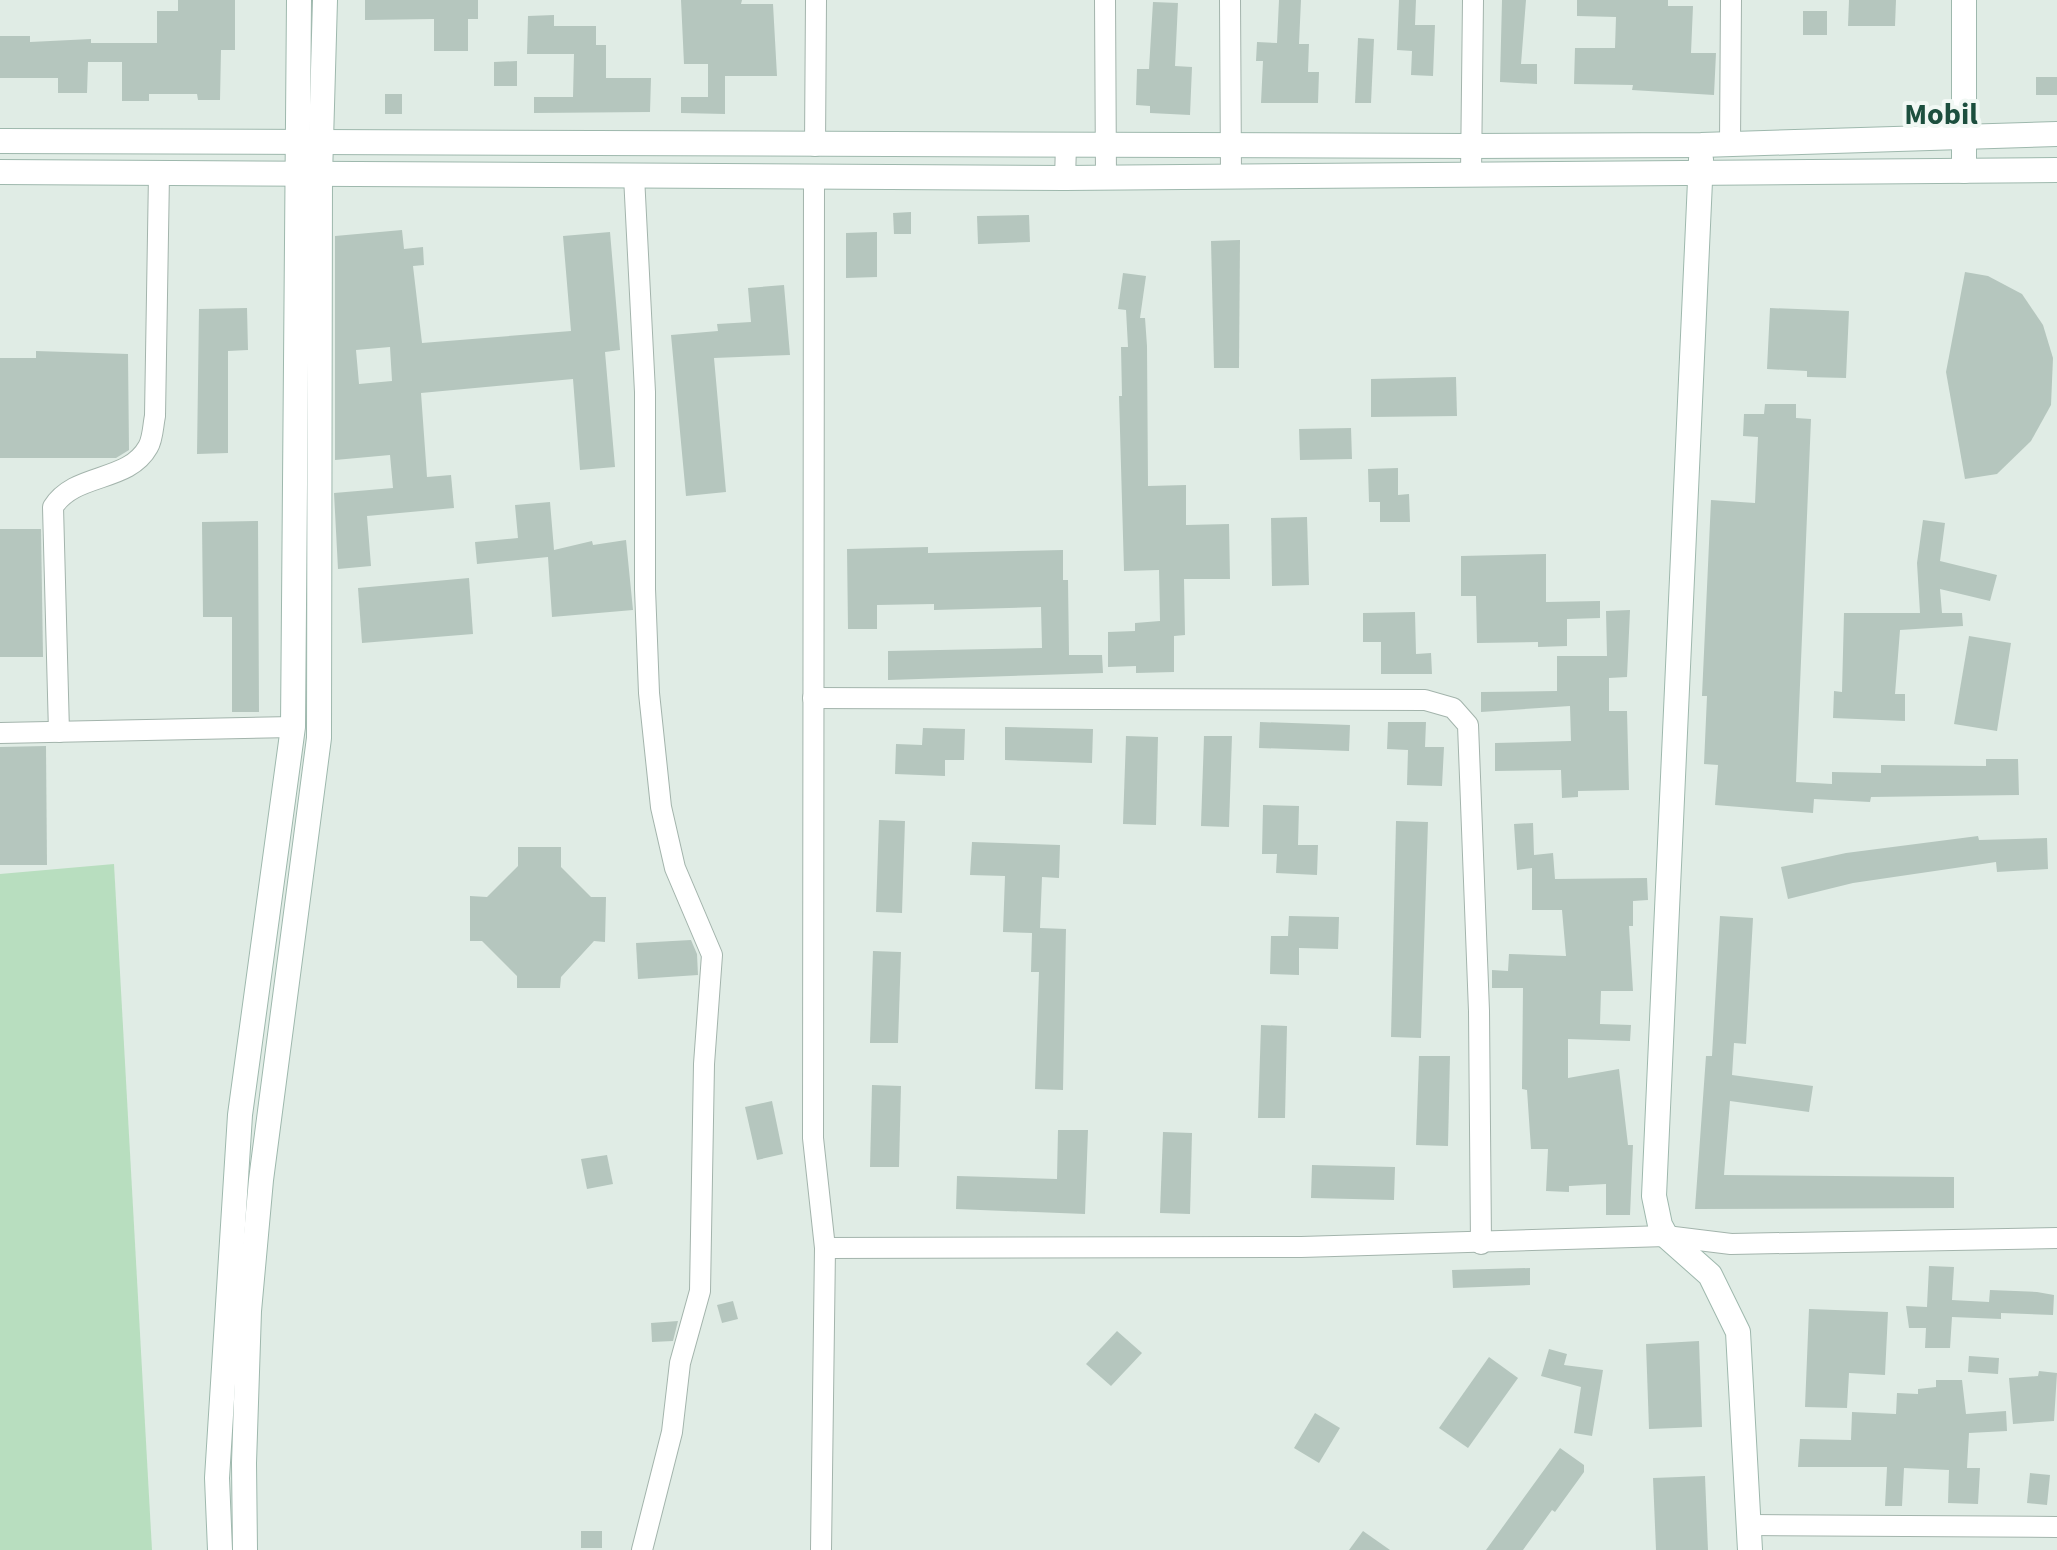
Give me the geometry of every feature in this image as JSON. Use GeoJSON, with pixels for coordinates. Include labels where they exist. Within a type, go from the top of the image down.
{"type":"FeatureCollection","features":[{"type":"Feature","properties":{"kind":"street"},"geometry":{"type":"LineString","coordinates":[[299,0],[310,144]]}},
{"type":"Feature","properties":{"kind":"street"},"geometry":{"type":"LineString","coordinates":[[220,1550],[217,1478],[238,1146],[293,727],[310,144],[325,0]]}},
{"type":"Feature","properties":{"kind":"street"},"geometry":{"type":"LineString","coordinates":[[816,0],[813,1138],[825,1248],[821,1550]]}},
{"type":"Feature","properties":{"kind":"street"},"geometry":{"type":"LineString","coordinates":[[1105,0],[1106,178]]}},
{"type":"Feature","properties":{"kind":"street"},"geometry":{"type":"LineString","coordinates":[[1230,0],[1231,175]]}},
{"type":"Feature","properties":{"kind":"street"},"geometry":{"type":"LineString","coordinates":[[1471,174],[1473,0]]}},
{"type":"Feature","properties":{"kind":"street"},"geometry":{"type":"LineString","coordinates":[[1730,143],[1731,0]]}},
{"type":"Feature","properties":{"kind":"street"},"geometry":{"type":"LineString","coordinates":[[1964,0],[1964,171]]}},
{"type":"Feature","properties":{"kind":"street"},"geometry":{"type":"LineString","coordinates":[[0,141],[1471,146],[1701,145],[2057,134]]}},
{"type":"Feature","properties":{"kind":"street"},"geometry":{"type":"LineString","coordinates":[[1701,145],[1654,1196],[1660,1225],[1666,1236],[1710,1275],[1738,1332],[1750,1550]]}},
{"type":"Feature","properties":{"kind":"street"},"geometry":{"type":"LineString","coordinates":[[1065,178],[1066,146]]}},
{"type":"Feature","properties":{"kind":"street"},"geometry":{"type":"LineString","coordinates":[[0,172],[1106,178],[2057,170]]}},
{"type":"Feature","properties":{"kind":"street"},"geometry":{"type":"LineString","coordinates":[[59,732],[53,507],[61,494],[131,465],[149,447],[155,416],[159,174]]}},
{"type":"Feature","properties":{"kind":"street"},"geometry":{"type":"LineString","coordinates":[[245,1550],[244,1463],[249,1311],[261,1180],[319,738],[309,176]]}},
{"type":"Feature","properties":{"kind":"street"},"geometry":{"type":"LineString","coordinates":[[634,176],[645,392],[645,589],[652,722],[661,807],[675,868],[712,955],[704,1064],[700,1291],[680,1363],[672,1432],[642,1550]]}},
{"type":"Feature","properties":{"kind":"street"},"geometry":{"type":"LineString","coordinates":[[813,698],[1425,700],[1453,708],[1468,725],[1479,1011],[1481,1244]]}},
{"type":"Feature","properties":{"kind":"street"},"geometry":{"type":"LineString","coordinates":[[0,733],[293,727]]}},
{"type":"Feature","properties":{"kind":"street"},"geometry":{"type":"LineString","coordinates":[[825,1248],[1481,1244],[1666,1236],[1731,1244],[2057,1238]]}},
{"type":"Feature","properties":{"kind":"street"},"geometry":{"type":"LineString","coordinates":[[1751,1525],[2057,1527]]}},
{"type":"Feature","properties":{"kind":"green space"},"geometry":{"type":"Polygon","coordinates":[[[114,864],[152,1550],[0,1550],[0,874],[114,864]]]}},
{"type":"Feature","properties":{"kind":"building"},"geometry":{"type":"Polygon","coordinates":[[[178,0],[235,0],[235,50],[221,50],[220,100],[198,100],[197,94],[149,94],[149,101],[122,101],[122,62],[88,62],[87,93],[58,93],[58,78],[0,78],[0,36],[30,36],[30,42],[91,39],[91,43],[157,43],[157,11],[178,11],[178,0]]]}},
{"type":"Feature","properties":{"kind":"building"},"geometry":{"type":"Polygon","coordinates":[[[365,0],[478,0],[478,19],[468,19],[468,51],[434,51],[434,19],[365,20],[365,0]]]}},
{"type":"Feature","properties":{"kind":"building"},"geometry":{"type":"Polygon","coordinates":[[[681,0],[742,0],[741,4],[773,4],[777,76],[725,76],[725,114],[681,113],[681,97],[708,97],[708,64],[684,64],[681,0]]]}},
{"type":"Feature","properties":{"kind":"building"},"geometry":{"type":"Polygon","coordinates":[[[1279,0],[1301,0],[1299,44],[1309,44],[1308,72],[1319,72],[1318,103],[1261,103],[1263,61],[1256,61],[1257,42],[1277,43],[1279,0]]]}},
{"type":"Feature","properties":{"kind":"building"},"geometry":{"type":"Polygon","coordinates":[[[1399,0],[1416,0],[1415,25],[1435,25],[1433,76],[1411,75],[1412,51],[1397,50],[1399,0]]]}},
{"type":"Feature","properties":{"kind":"building"},"geometry":{"type":"Polygon","coordinates":[[[1502,0],[1526,0],[1521,64],[1537,64],[1537,84],[1500,82],[1502,0]]]}},
{"type":"Feature","properties":{"kind":"building"},"geometry":{"type":"Polygon","coordinates":[[[1577,0],[1668,0],[1668,6],[1693,6],[1691,53],[1716,53],[1714,95],[1632,90],[1633,85],[1574,84],[1575,48],[1615,48],[1616,17],[1577,16],[1577,0]]]}},
{"type":"Feature","properties":{"kind":"building"},"geometry":{"type":"Polygon","coordinates":[[[1849,0],[1896,0],[1895,26],[1848,26],[1849,0]]]}},
{"type":"Feature","properties":{"kind":"building"},"geometry":{"type":"Polygon","coordinates":[[[1153,2],[1178,3],[1175,66],[1192,67],[1190,115],[1150,113],[1150,106],[1136,105],[1137,69],[1149,69],[1153,2]]]}},
{"type":"Feature","properties":{"kind":"building"},"geometry":{"type":"Polygon","coordinates":[[[1803,11],[1827,11],[1827,35],[1803,35],[1803,11]]]}},
{"type":"Feature","properties":{"kind":"building"},"geometry":{"type":"Polygon","coordinates":[[[554,15],[554,26],[596,26],[596,45],[606,45],[606,78],[651,78],[650,112],[534,113],[534,97],[573,97],[574,54],[527,54],[528,16],[554,15]]]}},
{"type":"Feature","properties":{"kind":"building"},"geometry":{"type":"Polygon","coordinates":[[[1358,38],[1374,39],[1371,103],[1355,103],[1358,38]]]}},
{"type":"Feature","properties":{"kind":"building"},"geometry":{"type":"Polygon","coordinates":[[[517,61],[517,86],[494,86],[494,62],[517,61]]]}},
{"type":"Feature","properties":{"kind":"building"},"geometry":{"type":"Polygon","coordinates":[[[2036,77],[2057,77],[2057,95],[2036,95],[2036,77]]]}},
{"type":"Feature","properties":{"kind":"building"},"geometry":{"type":"Polygon","coordinates":[[[385,94],[402,94],[402,114],[385,114],[385,94]]]}},
{"type":"Feature","properties":{"kind":"building"},"geometry":{"type":"Polygon","coordinates":[[[911,212],[911,234],[894,234],[893,213],[911,212]]]}},
{"type":"Feature","properties":{"kind":"building"},"geometry":{"type":"Polygon","coordinates":[[[1029,215],[1030,242],[978,244],[977,216],[1029,215]]]}},
{"type":"Feature","properties":{"kind":"building"},"geometry":{"type":"Polygon","coordinates":[[[402,230],[404,249],[423,247],[424,265],[413,266],[422,343],[571,331],[563,236],[610,232],[620,350],[605,352],[615,467],[580,470],[573,379],[421,393],[427,477],[451,475],[454,508],[367,516],[371,566],[338,569],[334,493],[393,488],[390,455],[335,460],[335,236],[402,230]],[[390,347],[356,350],[359,384],[392,381],[390,347]]]}},
{"type":"Feature","properties":{"kind":"building"},"geometry":{"type":"Polygon","coordinates":[[[877,232],[877,277],[846,278],[846,233],[877,232]]]}},
{"type":"Feature","properties":{"kind":"building"},"geometry":{"type":"Polygon","coordinates":[[[1240,240],[1239,368],[1214,368],[1211,241],[1240,240]]]}},
{"type":"Feature","properties":{"kind":"building"},"geometry":{"type":"Polygon","coordinates":[[[1965,272],[1988,276],[2022,294],[2043,325],[2053,358],[2051,405],[2031,441],[1997,474],[1965,479],[1946,372],[1965,272]]]}},
{"type":"Feature","properties":{"kind":"building"},"geometry":{"type":"Polygon","coordinates":[[[1123,273],[1146,276],[1140,318],[1145,318],[1147,346],[1148,486],[1186,485],[1186,525],[1229,524],[1230,579],[1184,579],[1185,635],[1174,636],[1174,672],[1136,673],[1136,666],[1108,667],[1108,632],[1135,631],[1135,623],[1160,621],[1159,570],[1124,571],[1119,396],[1122,396],[1121,347],[1128,347],[1126,310],[1118,309],[1123,273]]]}},
{"type":"Feature","properties":{"kind":"building"},"geometry":{"type":"Polygon","coordinates":[[[784,285],[790,355],[714,358],[726,492],[686,496],[671,335],[718,331],[717,324],[751,322],[748,288],[784,285]]]}},
{"type":"Feature","properties":{"kind":"building"},"geometry":{"type":"Polygon","coordinates":[[[247,308],[248,350],[228,351],[228,453],[197,454],[199,309],[247,308]]]}},
{"type":"Feature","properties":{"kind":"building"},"geometry":{"type":"Polygon","coordinates":[[[1770,308],[1849,311],[1846,378],[1807,377],[1807,371],[1767,369],[1770,308]]]}},
{"type":"Feature","properties":{"kind":"building"},"geometry":{"type":"Polygon","coordinates":[[[36,351],[128,354],[129,450],[116,458],[0,458],[0,358],[36,358],[36,351]]]}},
{"type":"Feature","properties":{"kind":"building"},"geometry":{"type":"Polygon","coordinates":[[[1456,377],[1457,416],[1371,417],[1371,379],[1456,377]]]}},
{"type":"Feature","properties":{"kind":"building"},"geometry":{"type":"Polygon","coordinates":[[[1765,404],[1796,404],[1796,418],[1811,419],[1796,782],[1832,784],[1832,772],[1881,773],[1881,765],[1986,766],[1986,759],[2018,759],[2019,795],[1871,797],[1870,802],[1814,799],[1813,813],[1715,805],[1718,765],[1704,764],[1707,696],[1702,696],[1711,500],[1755,503],[1758,437],[1743,436],[1744,414],[1764,414],[1765,404]]]}},
{"type":"Feature","properties":{"kind":"building"},"geometry":{"type":"Polygon","coordinates":[[[1351,428],[1352,459],[1300,460],[1299,429],[1351,428]]]}},
{"type":"Feature","properties":{"kind":"building"},"geometry":{"type":"Polygon","coordinates":[[[1398,468],[1398,495],[1409,494],[1410,522],[1380,522],[1380,502],[1369,502],[1368,469],[1398,468]]]}},
{"type":"Feature","properties":{"kind":"building"},"geometry":{"type":"Polygon","coordinates":[[[550,502],[554,550],[592,541],[593,545],[626,540],[633,610],[552,617],[548,557],[477,564],[475,542],[518,538],[515,505],[550,502]]]}},
{"type":"Feature","properties":{"kind":"building"},"geometry":{"type":"Polygon","coordinates":[[[1307,517],[1309,585],[1272,586],[1271,518],[1307,517]]]}},
{"type":"Feature","properties":{"kind":"building"},"geometry":{"type":"Polygon","coordinates":[[[1923,520],[1945,523],[1940,561],[1997,575],[1990,601],[1940,589],[1942,613],[1962,613],[1963,626],[1900,630],[1895,694],[1905,694],[1905,721],[1833,718],[1834,691],[1842,692],[1844,613],[1920,613],[1917,563],[1923,520]]]}},
{"type":"Feature","properties":{"kind":"building"},"geometry":{"type":"Polygon","coordinates":[[[258,521],[259,712],[232,712],[232,617],[203,617],[202,522],[258,521]]]}},
{"type":"Feature","properties":{"kind":"building"},"geometry":{"type":"Polygon","coordinates":[[[0,529],[41,529],[43,657],[0,657],[0,529]]]}},
{"type":"Feature","properties":{"kind":"building"},"geometry":{"type":"Polygon","coordinates":[[[928,547],[928,553],[1063,550],[1063,580],[1068,580],[1069,655],[1102,655],[1103,673],[888,680],[888,651],[1042,648],[1041,607],[934,610],[934,604],[877,605],[877,629],[848,629],[847,549],[928,547]]]}},
{"type":"Feature","properties":{"kind":"building"},"geometry":{"type":"Polygon","coordinates":[[[1546,554],[1546,602],[1600,601],[1600,618],[1567,619],[1567,646],[1538,647],[1538,642],[1477,643],[1476,596],[1461,596],[1461,556],[1546,554]]]}},
{"type":"Feature","properties":{"kind":"building"},"geometry":{"type":"Polygon","coordinates":[[[469,578],[473,634],[362,643],[358,588],[469,578]]]}},
{"type":"Feature","properties":{"kind":"building"},"geometry":{"type":"Polygon","coordinates":[[[1630,610],[1627,677],[1609,678],[1609,711],[1627,711],[1629,790],[1578,791],[1578,797],[1562,798],[1561,770],[1495,771],[1495,743],[1571,741],[1570,706],[1481,712],[1481,692],[1557,691],[1557,656],[1607,656],[1606,611],[1630,610]]]}},
{"type":"Feature","properties":{"kind":"building"},"geometry":{"type":"Polygon","coordinates":[[[1415,612],[1416,654],[1431,653],[1432,674],[1381,674],[1381,642],[1363,642],[1363,613],[1415,612]]]}},
{"type":"Feature","properties":{"kind":"building"},"geometry":{"type":"Polygon","coordinates":[[[1969,636],[2011,643],[1997,731],[1954,724],[1969,636]]]}},
{"type":"Feature","properties":{"kind":"building"},"geometry":{"type":"Polygon","coordinates":[[[1260,722],[1350,725],[1349,751],[1259,748],[1260,722]]]}},
{"type":"Feature","properties":{"kind":"building"},"geometry":{"type":"Polygon","coordinates":[[[1388,722],[1426,722],[1425,747],[1444,747],[1442,786],[1407,785],[1408,750],[1387,749],[1388,722]]]}},
{"type":"Feature","properties":{"kind":"building"},"geometry":{"type":"Polygon","coordinates":[[[1005,727],[1093,729],[1092,763],[1005,760],[1005,727]]]}},
{"type":"Feature","properties":{"kind":"building"},"geometry":{"type":"Polygon","coordinates":[[[923,728],[965,729],[964,760],[945,760],[945,776],[895,774],[896,744],[922,745],[923,728]]]}},
{"type":"Feature","properties":{"kind":"building"},"geometry":{"type":"Polygon","coordinates":[[[1126,736],[1158,737],[1156,825],[1123,824],[1126,736]]]}},
{"type":"Feature","properties":{"kind":"building"},"geometry":{"type":"Polygon","coordinates":[[[1204,736],[1232,736],[1229,827],[1201,826],[1204,736]]]}},
{"type":"Feature","properties":{"kind":"building"},"geometry":{"type":"Polygon","coordinates":[[[46,746],[47,865],[0,865],[0,747],[46,746]]]}},
{"type":"Feature","properties":{"kind":"building"},"geometry":{"type":"Polygon","coordinates":[[[1263,805],[1299,806],[1298,845],[1318,845],[1317,875],[1276,873],[1277,854],[1262,854],[1263,805]]]}},
{"type":"Feature","properties":{"kind":"building"},"geometry":{"type":"Polygon","coordinates":[[[879,820],[905,821],[902,913],[876,912],[879,820]]]}},
{"type":"Feature","properties":{"kind":"building"},"geometry":{"type":"Polygon","coordinates":[[[1396,821],[1428,822],[1421,1038],[1391,1037],[1396,821]]]}},
{"type":"Feature","properties":{"kind":"building"},"geometry":{"type":"Polygon","coordinates":[[[1533,823],[1534,855],[1553,853],[1555,879],[1647,878],[1648,900],[1633,901],[1633,926],[1629,926],[1633,991],[1601,991],[1600,1024],[1631,1025],[1630,1041],[1568,1039],[1568,1078],[1619,1069],[1628,1145],[1633,1145],[1630,1215],[1606,1215],[1606,1184],[1569,1186],[1569,1192],[1546,1191],[1548,1149],[1531,1149],[1527,1090],[1522,1089],[1523,988],[1492,988],[1492,970],[1508,971],[1509,954],[1566,956],[1562,910],[1532,910],[1532,868],[1517,870],[1514,824],[1533,823]]]}},
{"type":"Feature","properties":{"kind":"building"},"geometry":{"type":"Polygon","coordinates":[[[1978,836],[1979,840],[2047,838],[2048,869],[1997,872],[1996,862],[1853,883],[1788,899],[1781,867],[1846,853],[1978,836]]]}},
{"type":"Feature","properties":{"kind":"building"},"geometry":{"type":"Polygon","coordinates":[[[972,842],[1060,845],[1059,878],[1042,877],[1040,928],[1066,929],[1063,1090],[1035,1089],[1039,972],[1031,972],[1032,933],[1003,932],[1005,876],[970,875],[972,842]]]}},
{"type":"Feature","properties":{"kind":"building"},"geometry":{"type":"Polygon","coordinates":[[[518,847],[561,847],[561,867],[591,897],[606,897],[605,942],[594,941],[561,977],[560,988],[517,988],[517,976],[482,941],[470,941],[470,896],[487,897],[518,866],[518,847]]]}},
{"type":"Feature","properties":{"kind":"building"},"geometry":{"type":"Polygon","coordinates":[[[1289,916],[1339,917],[1338,949],[1299,948],[1299,975],[1270,974],[1271,936],[1288,936],[1289,916]]]}},
{"type":"Feature","properties":{"kind":"building"},"geometry":{"type":"Polygon","coordinates":[[[1720,916],[1753,918],[1746,1044],[1734,1043],[1732,1075],[1813,1086],[1809,1112],[1730,1101],[1724,1175],[1954,1177],[1954,1208],[1695,1209],[1706,1056],[1712,1056],[1720,916]]]}},
{"type":"Feature","properties":{"kind":"building"},"geometry":{"type":"Polygon","coordinates":[[[691,940],[697,954],[698,975],[638,979],[636,943],[691,940]]]}},
{"type":"Feature","properties":{"kind":"building"},"geometry":{"type":"Polygon","coordinates":[[[873,951],[901,952],[898,1043],[870,1043],[873,951]]]}},
{"type":"Feature","properties":{"kind":"building"},"geometry":{"type":"Polygon","coordinates":[[[1261,1025],[1287,1026],[1285,1118],[1258,1118],[1261,1025]]]}},
{"type":"Feature","properties":{"kind":"building"},"geometry":{"type":"Polygon","coordinates":[[[1419,1056],[1450,1056],[1448,1146],[1416,1145],[1419,1056]]]}},
{"type":"Feature","properties":{"kind":"building"},"geometry":{"type":"Polygon","coordinates":[[[872,1085],[901,1086],[899,1167],[870,1167],[872,1085]]]}},
{"type":"Feature","properties":{"kind":"building"},"geometry":{"type":"Polygon","coordinates":[[[772,1101],[783,1154],[757,1160],[745,1107],[772,1101]]]}},
{"type":"Feature","properties":{"kind":"building"},"geometry":{"type":"Polygon","coordinates":[[[1058,1130],[1088,1130],[1085,1214],[956,1209],[957,1176],[1057,1179],[1058,1130]]]}},
{"type":"Feature","properties":{"kind":"building"},"geometry":{"type":"Polygon","coordinates":[[[1163,1132],[1192,1133],[1190,1214],[1160,1213],[1163,1132]]]}},
{"type":"Feature","properties":{"kind":"building"},"geometry":{"type":"Polygon","coordinates":[[[607,1155],[613,1184],[587,1189],[581,1159],[607,1155]]]}},
{"type":"Feature","properties":{"kind":"building"},"geometry":{"type":"Polygon","coordinates":[[[1312,1165],[1395,1167],[1394,1200],[1311,1198],[1312,1165]]]}},
{"type":"Feature","properties":{"kind":"building"},"geometry":{"type":"Polygon","coordinates":[[[1929,1266],[1954,1267],[1952,1300],[1989,1302],[1990,1290],[2037,1292],[2054,1295],[2053,1315],[2001,1313],[2001,1319],[1952,1317],[1950,1348],[1925,1348],[1926,1328],[1909,1328],[1906,1306],[1927,1307],[1929,1266]]]}},
{"type":"Feature","properties":{"kind":"building"},"geometry":{"type":"Polygon","coordinates":[[[1530,1268],[1530,1285],[1453,1288],[1452,1270],[1530,1268]]]}},
{"type":"Feature","properties":{"kind":"building"},"geometry":{"type":"Polygon","coordinates":[[[733,1301],[738,1319],[722,1323],[717,1305],[733,1301]]]}},
{"type":"Feature","properties":{"kind":"building"},"geometry":{"type":"Polygon","coordinates":[[[1809,1309],[1888,1312],[1885,1375],[1849,1373],[1847,1408],[1805,1407],[1809,1309]]]}},
{"type":"Feature","properties":{"kind":"building"},"geometry":{"type":"Polygon","coordinates":[[[678,1321],[673,1341],[652,1342],[651,1323],[678,1321]]]}},
{"type":"Feature","properties":{"kind":"building"},"geometry":{"type":"Polygon","coordinates":[[[1117,1331],[1142,1353],[1111,1386],[1086,1364],[1117,1331]]]}},
{"type":"Feature","properties":{"kind":"building"},"geometry":{"type":"Polygon","coordinates":[[[1699,1341],[1702,1427],[1649,1429],[1646,1344],[1699,1341]]]}},
{"type":"Feature","properties":{"kind":"building"},"geometry":{"type":"Polygon","coordinates":[[[1549,1349],[1567,1354],[1564,1365],[1603,1370],[1592,1436],[1574,1433],[1581,1387],[1541,1376],[1549,1349]]]}},
{"type":"Feature","properties":{"kind":"building"},"geometry":{"type":"Polygon","coordinates":[[[1969,1356],[1999,1358],[1998,1374],[1968,1372],[1969,1356]]]}},
{"type":"Feature","properties":{"kind":"building"},"geometry":{"type":"Polygon","coordinates":[[[1489,1357],[1518,1378],[1468,1448],[1439,1428],[1489,1357]]]}},
{"type":"Feature","properties":{"kind":"building"},"geometry":{"type":"Polygon","coordinates":[[[2039,1371],[2057,1373],[2054,1421],[2013,1424],[2009,1378],[2038,1376],[2039,1371]]]}},
{"type":"Feature","properties":{"kind":"building"},"geometry":{"type":"Polygon","coordinates":[[[1936,1380],[1962,1380],[1966,1414],[2006,1411],[2007,1431],[1969,1433],[1967,1468],[1980,1468],[1978,1504],[1948,1503],[1949,1470],[1904,1468],[1902,1506],[1885,1506],[1887,1467],[1798,1467],[1800,1439],[1851,1440],[1852,1412],[1896,1414],[1897,1393],[1918,1394],[1918,1389],[1936,1387],[1936,1380]]]}},
{"type":"Feature","properties":{"kind":"building"},"geometry":{"type":"Polygon","coordinates":[[[1315,1413],[1340,1428],[1319,1463],[1294,1448],[1315,1413]]]}},
{"type":"Feature","properties":{"kind":"building"},"geometry":{"type":"Polygon","coordinates":[[[1560,1448],[1584,1465],[1584,1472],[1555,1512],[1552,1510],[1523,1550],[1486,1550],[1560,1448]]]}},
{"type":"Feature","properties":{"kind":"building"},"geometry":{"type":"Polygon","coordinates":[[[2030,1473],[2050,1475],[2047,1505],[2027,1503],[2030,1473]]]}},
{"type":"Feature","properties":{"kind":"building"},"geometry":{"type":"Polygon","coordinates":[[[1705,1476],[1708,1550],[1656,1550],[1653,1478],[1705,1476]]]}},
{"type":"Feature","properties":{"kind":"building"},"geometry":{"type":"Polygon","coordinates":[[[581,1531],[602,1531],[602,1548],[581,1548],[581,1531]]]}},
{"type":"Feature","properties":{"kind":"building"},"geometry":{"type":"Polygon","coordinates":[[[1363,1531],[1390,1550],[1349,1550],[1363,1531]]]}},
{"type":"Feature","properties":{"kind":"district","name":"Mobil"},"geometry":{"type":"Point","coordinates":[1941,114]}}]}
